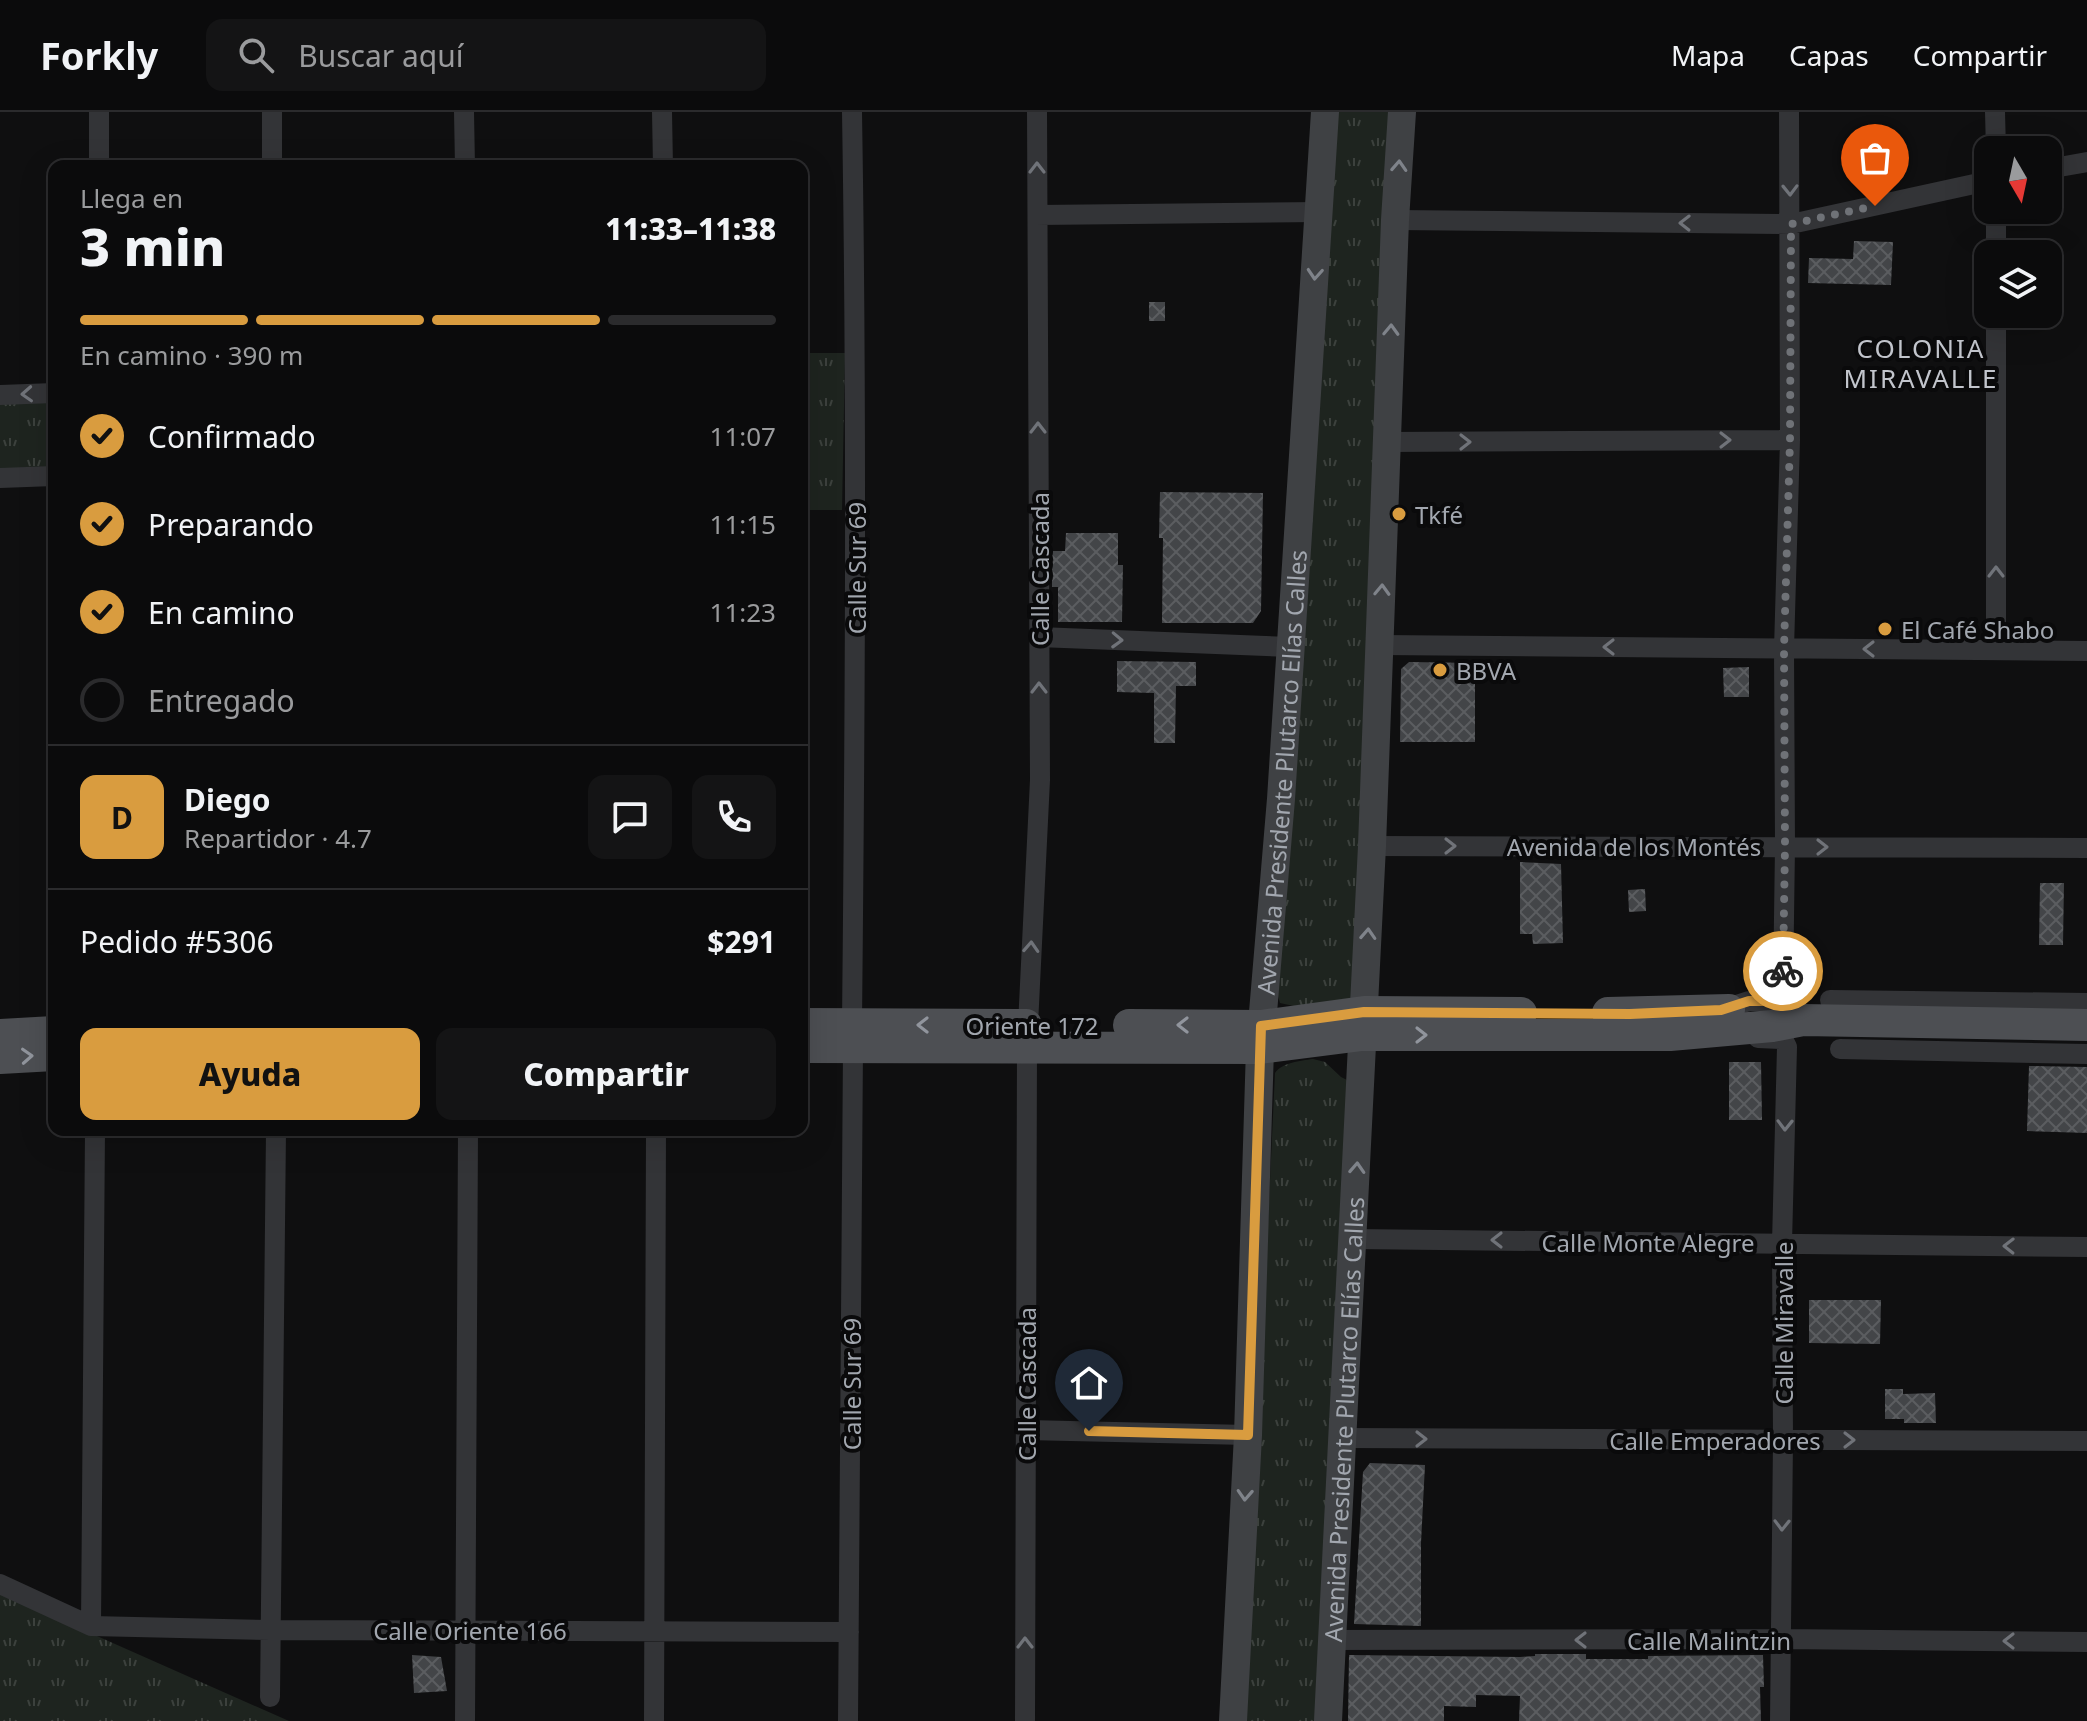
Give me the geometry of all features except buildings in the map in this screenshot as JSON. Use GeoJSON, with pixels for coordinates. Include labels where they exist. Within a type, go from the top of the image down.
{"type":"FeatureCollection","features":[{"type":"Feature","properties":{"kind":"main road","name":"Avenida Presidente Plutarco Elías Calles"},"geometry":{"type":"LineString","coordinates":[[1233,1721],[1248,1435],[1260,1037],[1281,799],[1325,112]]}},
{"type":"Feature","properties":{"kind":"main road","name":"Avenida Presidente Plutarco Elías Calles"},"geometry":{"type":"LineString","coordinates":[[1328,1721],[1354,1239],[1402,112]]}},
{"type":"Feature","properties":{"kind":"main road"},"geometry":{"type":"LineString","coordinates":[[1363,1023],[1670,1035],[1772,1026],[1792,1009]]}},
{"type":"Feature","properties":{"kind":"main road"},"geometry":{"type":"LineString","coordinates":[[1363,1023],[1792,1009],[1894,1021],[2087,1025]]}},
{"type":"Feature","properties":{"kind":"main road","name":"Oriente 172"},"geometry":{"type":"LineString","coordinates":[[808,1046],[853,1036],[1260,1037],[1363,1023]]}},
{"type":"Feature","properties":{"kind":"main road","name":"Oriente 172"},"geometry":{"type":"LineString","coordinates":[[808,1025],[853,1036]]}},
{"type":"Feature","properties":{"kind":"main road"},"geometry":{"type":"LineString","coordinates":[[0,1035],[48,1032]]}},
{"type":"Feature","properties":{"kind":"main road"},"geometry":{"type":"LineString","coordinates":[[0,1058],[48,1055]]}},
{"type":"Feature","properties":{"kind":"street"},"geometry":{"type":"LineString","coordinates":[[99,112],[99,160]]}},
{"type":"Feature","properties":{"kind":"street"},"geometry":{"type":"LineString","coordinates":[[272,112],[272,160]]}},
{"type":"Feature","properties":{"kind":"street"},"geometry":{"type":"LineString","coordinates":[[464,112],[465,160]]}},
{"type":"Feature","properties":{"kind":"street"},"geometry":{"type":"LineString","coordinates":[[662,112],[663,160]]}},
{"type":"Feature","properties":{"kind":"street","name":"Calle Sur 69"},"geometry":{"type":"LineString","coordinates":[[848,1721],[856,510],[852,112]]}},
{"type":"Feature","properties":{"kind":"street","name":"Calle Cascada"},"geometry":{"type":"LineString","coordinates":[[1025,1721],[1028,1036],[1040,780],[1037,112]]}},
{"type":"Feature","properties":{"kind":"street"},"geometry":{"type":"LineString","coordinates":[[1789,112],[1790,440],[1784,649],[1783,990],[1792,1009]]}},
{"type":"Feature","properties":{"kind":"street"},"geometry":{"type":"LineString","coordinates":[[1995,112],[1996,136]]}},
{"type":"Feature","properties":{"kind":"street"},"geometry":{"type":"LineString","coordinates":[[2062,166],[2087,162]]}},
{"type":"Feature","properties":{"kind":"street"},"geometry":{"type":"LineString","coordinates":[[1395,220],[1791,224],[1974,184]]}},
{"type":"Feature","properties":{"kind":"street"},"geometry":{"type":"LineString","coordinates":[[1038,215],[1319,212]]}},
{"type":"Feature","properties":{"kind":"street"},"geometry":{"type":"LineString","coordinates":[[1996,328],[1996,650]]}},
{"type":"Feature","properties":{"kind":"street"},"geometry":{"type":"LineString","coordinates":[[0,395],[48,393]]}},
{"type":"Feature","properties":{"kind":"street"},"geometry":{"type":"LineString","coordinates":[[1387,442],[1790,440]]}},
{"type":"Feature","properties":{"kind":"street"},"geometry":{"type":"LineString","coordinates":[[0,478],[48,476]]}},
{"type":"Feature","properties":{"kind":"street"},"geometry":{"type":"LineString","coordinates":[[1039,637],[1291,647]]}},
{"type":"Feature","properties":{"kind":"street"},"geometry":{"type":"LineString","coordinates":[[1381,645],[2087,651]]}},
{"type":"Feature","properties":{"kind":"street","name":"Avenida de los Montés"},"geometry":{"type":"LineString","coordinates":[[1372,846],[2087,848]]}},
{"type":"Feature","properties":{"kind":"street"},"geometry":{"type":"LineString","coordinates":[[1830,1000],[2087,1003]]}},
{"type":"Feature","properties":{"kind":"street","name":"Calle Miravalle"},"geometry":{"type":"LineString","coordinates":[[1670,1035],[1776,1038],[1787,1043],[1782,1243],[1780,1721]]}},
{"type":"Feature","properties":{"kind":"street"},"geometry":{"type":"LineString","coordinates":[[1840,1049],[2087,1054]]}},
{"type":"Feature","properties":{"kind":"street"},"geometry":{"type":"LineString","coordinates":[[0,1584],[91,1626],[95,1136]]}},
{"type":"Feature","properties":{"kind":"street"},"geometry":{"type":"LineString","coordinates":[[270,1697],[276,1136]]}},
{"type":"Feature","properties":{"kind":"street"},"geometry":{"type":"LineString","coordinates":[[465,1721],[468,1136]]}},
{"type":"Feature","properties":{"kind":"street"},"geometry":{"type":"LineString","coordinates":[[654,1721],[656,1136]]}},
{"type":"Feature","properties":{"kind":"street","name":"Calle Monte Alegre"},"geometry":{"type":"LineString","coordinates":[[1354,1239],[2087,1247]]}},
{"type":"Feature","properties":{"kind":"street"},"geometry":{"type":"LineString","coordinates":[[1026,1430],[1248,1435]]}},
{"type":"Feature","properties":{"kind":"street","name":"Calle Emperadores"},"geometry":{"type":"LineString","coordinates":[[1343,1438],[2087,1441]]}},
{"type":"Feature","properties":{"kind":"street","name":"Calle Oriente 166"},"geometry":{"type":"LineString","coordinates":[[91,1626],[270,1630],[849,1632]]}},
{"type":"Feature","properties":{"kind":"street","name":"Calle Malintzin"},"geometry":{"type":"LineString","coordinates":[[1332,1640],[2087,1642]]}},
{"type":"Feature","properties":{"kind":"green space"},"geometry":{"type":"Polygon","coordinates":[[[1331,112],[1393,112],[1353,1001],[1294,1006],[1280,1003],[1276,989],[1331,112]]]}},
{"type":"Feature","properties":{"kind":"green space"},"geometry":{"type":"Polygon","coordinates":[[[808,353],[845,353],[842,510],[808,510],[808,353]]]}},
{"type":"Feature","properties":{"kind":"green space"},"geometry":{"type":"Polygon","coordinates":[[[48,401],[48,467],[0,470],[0,404],[48,401]]]}},
{"type":"Feature","properties":{"kind":"green space"},"geometry":{"type":"Polygon","coordinates":[[[1313,1059],[1325,1062],[1351,1082],[1321,1721],[1245,1721],[1275,1073],[1287,1064],[1313,1059]]]}},
{"type":"Feature","properties":{"kind":"green space"},"geometry":{"type":"Polygon","coordinates":[[[0,1593],[289,1721],[0,1721],[0,1593]]]}},
{"type":"Feature","properties":{"kind":"way so far"},"geometry":{"type":"LineString","coordinates":[[1783,971],[1784,649],[1790,440],[1791,224],[1875,206]]}},
{"type":"Feature","properties":{"kind":"place","name":"Tkfé"},"geometry":{"type":"Point","coordinates":[1399,514]}},
{"type":"Feature","properties":{"kind":"place","name":"El Café Shabo"},"geometry":{"type":"Point","coordinates":[1885,629]}},
{"type":"Feature","properties":{"kind":"place","name":"BBVA"},"geometry":{"type":"Point","coordinates":[1440,670]}},
{"type":"Feature","properties":{"kind":"district","name":"COLONIA MIRAVALLE"},"geometry":{"type":"Point","coordinates":[1921,363]}},
{"type":"Feature","properties":{"kind":"route"},"geometry":{"type":"LineString","coordinates":[[1089,1431],[1248,1435],[1261,1026],[1364,1012],[1630,1014],[1721,1010],[1749,1001],[1780,998],[1783,971]]}}]}
